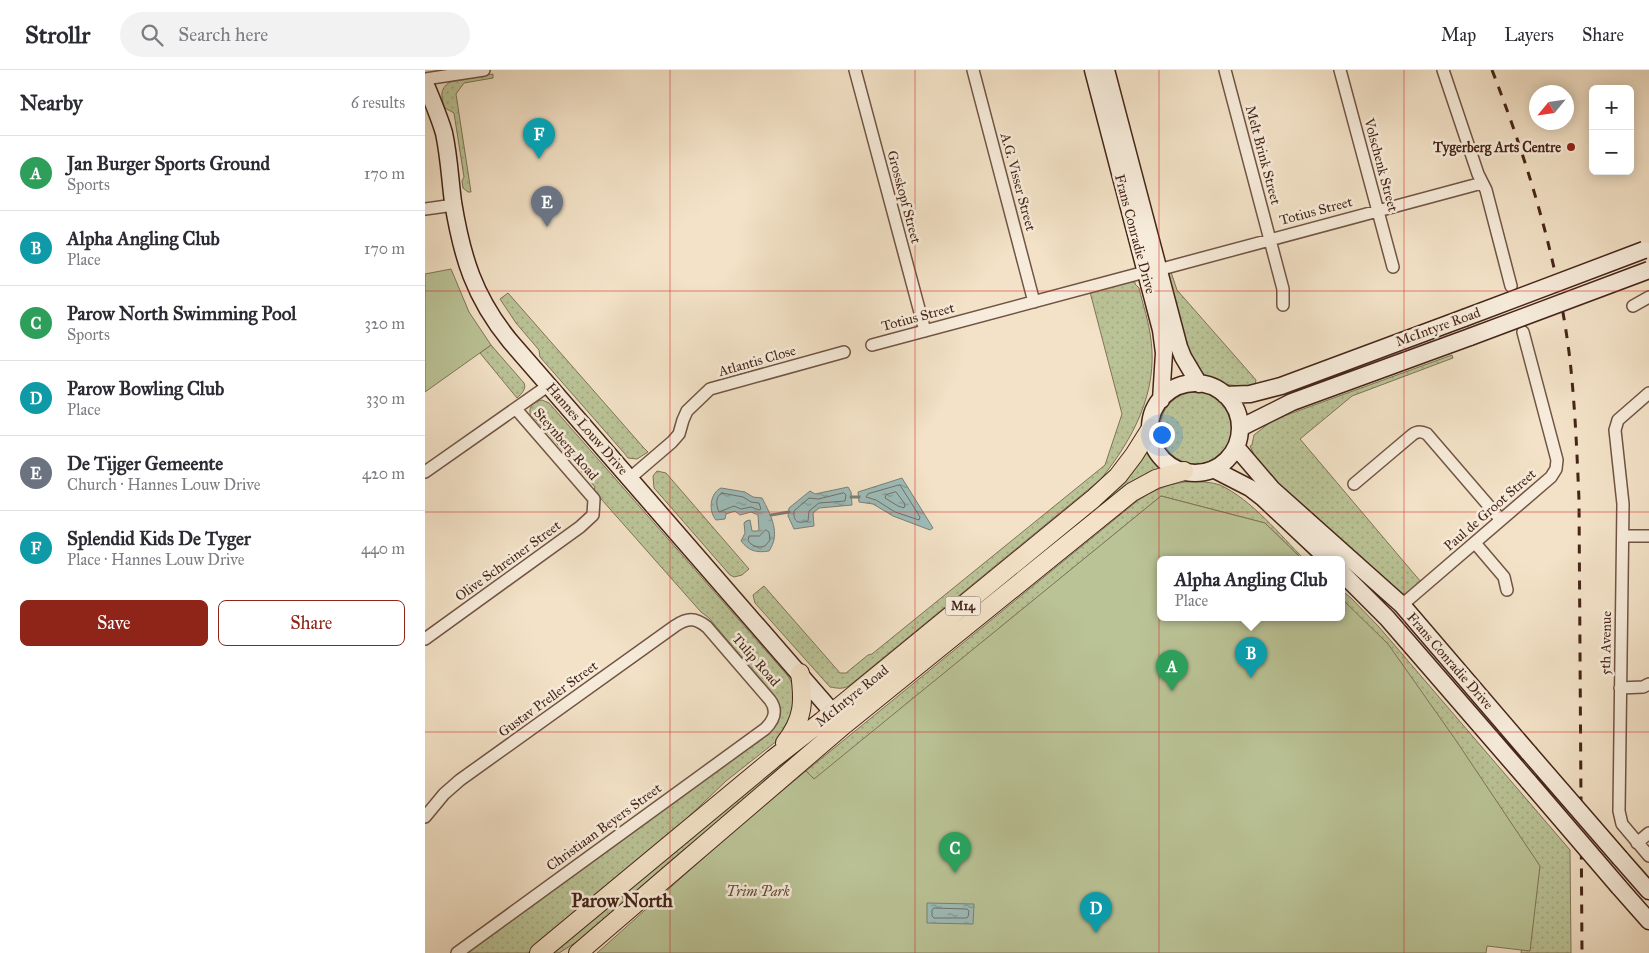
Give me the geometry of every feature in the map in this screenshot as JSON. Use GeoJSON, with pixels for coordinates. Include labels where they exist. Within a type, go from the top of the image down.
{"type":"FeatureCollection","features":[{"type":"Feature","properties":{"kind":"main road","name":"Frans Conradie Drive"},"geometry":{"type":"LineString","coordinates":[[1093,70],[1152,271],[1183,357],[1199,384]]}},
{"type":"Feature","properties":{"kind":"main road","name":"Frans Conradie Drive"},"geometry":{"type":"LineString","coordinates":[[1106,70],[1152,271],[1163,345],[1161,400]]}},
{"type":"Feature","properties":{"kind":"main road","name":"Hannes Louw Drive"},"geometry":{"type":"LineString","coordinates":[[425,83],[444,134],[461,247],[483,302],[503,332],[800,672],[844,726]]}},
{"type":"Feature","properties":{"kind":"main road","name":"McIntyre Road"},"geometry":{"type":"LineString","coordinates":[[1225,395],[1256,393],[1281,386],[1647,249]]}},
{"type":"Feature","properties":{"kind":"main road","name":"McIntyre Road"},"geometry":{"type":"LineString","coordinates":[[1240,428],[1291,402],[1649,270]]}},
{"type":"Feature","properties":{"kind":"main road"},"geometry":{"type":"LineString","coordinates":[[1161,400],[1168,392],[1178,387],[1192,384],[1213,387],[1225,395],[1235,409],[1240,428],[1236,447],[1225,462],[1213,469]]}},
{"type":"Feature","properties":{"kind":"main road","name":"M14"},"geometry":{"type":"LineString","coordinates":[[1151,428],[1153,415],[1161,400]]}},
{"type":"Feature","properties":{"kind":"main road","name":"McIntyre Road"},"geometry":{"type":"LineString","coordinates":[[539,953],[773,759],[1093,499],[1117,476],[1134,455],[1151,428]]}},
{"type":"Feature","properties":{"kind":"main road"},"geometry":{"type":"LineString","coordinates":[[1151,428],[1153,442],[1160,455],[1171,465],[1184,471]]}},
{"type":"Feature","properties":{"kind":"main road","name":"Frans Conradie Drive"},"geometry":{"type":"LineString","coordinates":[[1236,447],[1272,489],[1402,605],[1649,891]]}},
{"type":"Feature","properties":{"kind":"main road"},"geometry":{"type":"LineString","coordinates":[[1213,469],[1250,488],[1263,498],[1325,556]]}},
{"type":"Feature","properties":{"kind":"main road","name":"M14"},"geometry":{"type":"LineString","coordinates":[[1184,471],[1199,473],[1213,469]]}},
{"type":"Feature","properties":{"kind":"main road","name":"McIntyre Road"},"geometry":{"type":"LineString","coordinates":[[578,953],[844,726],[1132,492],[1156,479],[1184,471]]}},
{"type":"Feature","properties":{"kind":"main road","name":"Frans Conradie Drive"},"geometry":{"type":"LineString","coordinates":[[1345,576],[1387,618],[1649,921]]}},
{"type":"Feature","properties":{"kind":"main road"},"geometry":{"type":"LineString","coordinates":[[773,759],[792,734],[799,721],[803,698],[800,672]]}},
{"type":"Feature","properties":{"kind":"street"},"geometry":{"type":"LineString","coordinates":[[425,79],[484,70]]}},
{"type":"Feature","properties":{"kind":"street","name":"Grosskopf Street"},"geometry":{"type":"LineString","coordinates":[[855,70],[925,331]]}},
{"type":"Feature","properties":{"kind":"street","name":"A.G. Visser Street"},"geometry":{"type":"LineString","coordinates":[[973,70],[1034,302]]}},
{"type":"Feature","properties":{"kind":"street","name":"Melt Brink Street"},"geometry":{"type":"LineString","coordinates":[[1225,70],[1283,289],[1283,306]]}},
{"type":"Feature","properties":{"kind":"street","name":"Volschenk Street"},"geometry":{"type":"LineString","coordinates":[[1340,70],[1393,267]]}},
{"type":"Feature","properties":{"kind":"street"},"geometry":{"type":"LineString","coordinates":[[1443,70],[1485,190],[1511,286]]}},
{"type":"Feature","properties":{"kind":"street","name":"Totius Street"},"geometry":{"type":"LineString","coordinates":[[872,345],[1482,183]]}},
{"type":"Feature","properties":{"kind":"street"},"geometry":{"type":"LineString","coordinates":[[425,209],[454,205]]}},
{"type":"Feature","properties":{"kind":"street"},"geometry":{"type":"LineString","coordinates":[[1633,306],[1649,297]]}},
{"type":"Feature","properties":{"kind":"street","name":"Paul de Groot Street"},"geometry":{"type":"LineString","coordinates":[[1402,605],[1551,477],[1557,465],[1523,332]]}},
{"type":"Feature","properties":{"kind":"street","name":"Atlantis Close"},"geometry":{"type":"LineString","coordinates":[[630,478],[673,442],[679,434],[687,411],[710,389],[844,352]]}},
{"type":"Feature","properties":{"kind":"street"},"geometry":{"type":"LineString","coordinates":[[425,472],[549,385]]}},
{"type":"Feature","properties":{"kind":"street","name":"5th Avenue"},"geometry":{"type":"LineString","coordinates":[[1649,392],[1618,420],[1615,430],[1623,504],[1619,811],[1622,824],[1649,856]]}},
{"type":"Feature","properties":{"kind":"street","name":"Steynberg Road"},"geometry":{"type":"LineString","coordinates":[[516,409],[594,499]]}},
{"type":"Feature","properties":{"kind":"street"},"geometry":{"type":"LineString","coordinates":[[1354,484],[1411,434],[1423,432],[1427,434],[1501,520]]}},
{"type":"Feature","properties":{"kind":"street","name":"Olive Schreiner Street"},"geometry":{"type":"LineString","coordinates":[[425,640],[580,527],[593,515],[594,499]]}},
{"type":"Feature","properties":{"kind":"street"},"geometry":{"type":"LineString","coordinates":[[1623,536],[1649,536]]}},
{"type":"Feature","properties":{"kind":"street"},"geometry":{"type":"LineString","coordinates":[[1475,543],[1504,577],[1507,590]]}},
{"type":"Feature","properties":{"kind":"street","name":"Gustav Preller Street"},"geometry":{"type":"LineString","coordinates":[[425,817],[444,794],[460,780],[675,626],[686,620],[697,620]]}},
{"type":"Feature","properties":{"kind":"street","name":"Tulip Road"},"geometry":{"type":"LineString","coordinates":[[697,620],[707,626],[772,702],[775,714],[769,726]]}},
{"type":"Feature","properties":{"kind":"street"},"geometry":{"type":"LineString","coordinates":[[1620,688],[1643,687],[1649,684]]}},
{"type":"Feature","properties":{"kind":"street","name":"Christiaan Beyers Street"},"geometry":{"type":"LineString","coordinates":[[457,953],[769,726]]}},
{"type":"Feature","properties":{"kind":"street"},"geometry":{"type":"LineString","coordinates":[[1637,843],[1649,833]]}},
{"type":"Feature","properties":{"kind":"green space"},"geometry":{"type":"Polygon","coordinates":[[[493,74],[493,78],[464,83],[456,94],[471,192],[468,192],[463,188],[462,181],[464,177],[454,113],[445,108],[442,97],[443,91],[450,82],[493,74]]]}},
{"type":"Feature","properties":{"kind":"green space"},"geometry":{"type":"Polygon","coordinates":[[[451,269],[469,312],[491,345],[425,392],[425,274],[451,269]]]}},
{"type":"Feature","properties":{"kind":"green space"},"geometry":{"type":"Polygon","coordinates":[[[1171,272],[1177,290],[1256,380],[1255,385],[1224,384],[1208,377],[1194,363],[1188,354],[1168,275],[1171,272]]]}},
{"type":"Feature","properties":{"kind":"green space"},"geometry":{"type":"Polygon","coordinates":[[[1135,282],[1139,288],[1149,327],[1152,359],[1151,378],[1141,414],[1113,464],[1101,479],[850,685],[842,688],[830,687],[755,603],[753,595],[764,586],[840,673],[846,673],[1105,465],[1122,414],[1090,292],[1135,282]]]}},
{"type":"Feature","properties":{"kind":"green space"},"geometry":{"type":"Polygon","coordinates":[[[508,293],[648,452],[637,459],[628,458],[540,357],[539,350],[516,323],[500,299],[508,293]]]}},
{"type":"Feature","properties":{"kind":"green space"},"geometry":{"type":"Polygon","coordinates":[[[491,345],[525,385],[522,393],[517,398],[480,353],[491,345]]]}},
{"type":"Feature","properties":{"kind":"green space"},"geometry":{"type":"Polygon","coordinates":[[[1452,355],[1453,358],[1352,396],[1300,439],[1421,582],[1409,593],[1401,594],[1273,481],[1258,463],[1250,446],[1252,445],[1254,435],[1273,420],[1452,355]]]}},
{"type":"Feature","properties":{"kind":"green space"},"geometry":{"type":"Polygon","coordinates":[[[1196,392],[1216,398],[1226,408],[1232,428],[1226,448],[1216,458],[1196,464],[1176,458],[1166,448],[1160,428],[1166,408],[1176,398],[1196,392]]]}},
{"type":"Feature","properties":{"kind":"green space"},"geometry":{"type":"Polygon","coordinates":[[[542,400],[549,403],[788,676],[795,688],[798,708],[778,740],[726,781],[658,846],[528,953],[465,953],[770,731],[776,724],[780,713],[777,700],[709,618],[701,612],[602,500],[594,490],[595,487],[535,419],[532,419],[531,407],[542,400]]]}},
{"type":"Feature","properties":{"kind":"green space"},"geometry":{"type":"Polygon","coordinates":[[[1147,445],[1155,461],[1164,468],[997,593],[970,611],[1147,445]]]}},
{"type":"Feature","properties":{"kind":"green space"},"geometry":{"type":"Polygon","coordinates":[[[657,471],[666,473],[749,569],[742,575],[734,577],[730,575],[654,488],[653,476],[657,471]]]}},
{"type":"Feature","properties":{"kind":"green space"},"geometry":{"type":"Polygon","coordinates":[[[1193,481],[1210,483],[1220,485],[1232,492],[1265,519],[1301,556],[1265,523],[1161,496],[814,780],[806,771],[1136,502],[1163,487],[1193,481]]]}},
{"type":"Feature","properties":{"kind":"green space","name":"Trim Park"},"geometry":{"type":"Polygon","coordinates":[[[1161,496],[1265,523],[1299,556],[1157,556],[1157,621],[1345,621],[1345,602],[1388,644],[1455,739],[1540,866],[1530,951],[1487,946],[1486,953],[597,953],[737,828],[806,771],[814,779],[1161,496]]]}},
{"type":"Feature","properties":{"kind":"green space"},"geometry":{"type":"Polygon","coordinates":[[[1345,593],[1379,627],[1570,850],[1571,953],[1521,953],[1529,889],[1345,606],[1345,593]]]}},
{"type":"Feature","properties":{"kind":"green space"},"geometry":{"type":"Polygon","coordinates":[[[822,729],[824,732],[814,744],[682,851],[578,941],[559,953],[549,953],[822,729]]]}},
{"type":"Feature","properties":{"kind":"water"},"geometry":{"type":"Polygon","coordinates":[[[902,478],[933,528],[930,530],[893,516],[873,504],[859,502],[858,492],[902,478]]]}},
{"type":"Feature","properties":{"kind":"water"},"geometry":{"type":"Polygon","coordinates":[[[848,487],[851,492],[852,505],[819,508],[813,513],[814,526],[794,529],[788,516],[789,508],[810,491],[815,494],[848,487]]]}},
{"type":"Feature","properties":{"kind":"water"},"geometry":{"type":"Polygon","coordinates":[[[721,488],[745,492],[753,497],[762,498],[771,518],[774,531],[773,545],[769,551],[760,552],[753,550],[741,541],[745,533],[744,523],[746,521],[750,520],[752,531],[759,530],[758,515],[751,512],[740,515],[735,511],[726,514],[725,519],[716,520],[713,516],[711,502],[714,494],[721,488]]]}},
{"type":"Feature","properties":{"kind":"water"},"geometry":{"type":"Polygon","coordinates":[[[927,903],[974,904],[973,924],[927,923],[927,903]]]}},
{"type":"Feature","properties":{"kind":"waterway"},"geometry":{"type":"LineString","coordinates":[[851,497],[859,497]]}},
{"type":"Feature","properties":{"kind":"waterway"},"geometry":{"type":"LineString","coordinates":[[771,515],[789,512]]}},
{"type":"Feature","properties":{"kind":"railway"},"geometry":{"type":"LineString","coordinates":[[1492,70],[1518,140],[1550,249],[1565,323],[1570,360],[1575,412],[1579,500],[1582,953]]}},
{"type":"Feature","properties":{"kind":"place","name":"Tygerberg Arts Centre"},"geometry":{"type":"Point","coordinates":[1571,147]}},
{"type":"Feature","properties":{"kind":"place","name":"Splendid Kids De Tyger"},"geometry":{"type":"Point","coordinates":[539,159]}},
{"type":"Feature","properties":{"kind":"place","name":"De Tijger Gemeente"},"geometry":{"type":"Point","coordinates":[547,227]}},
{"type":"Feature","properties":{"kind":"place","name":"Alpha Angling Club"},"geometry":{"type":"Point","coordinates":[1251,678]}},
{"type":"Feature","properties":{"kind":"place","name":"Jan Burger Sports Ground"},"geometry":{"type":"Point","coordinates":[1172,691]}},
{"type":"Feature","properties":{"kind":"place","name":"Parow North Swimming Pool"},"geometry":{"type":"Point","coordinates":[955,873]}},
{"type":"Feature","properties":{"kind":"place","name":"Parow Bowling Club"},"geometry":{"type":"Point","coordinates":[1096,933]}},
{"type":"Feature","properties":{"kind":"district","name":"Parow North"},"geometry":{"type":"Point","coordinates":[622,900]}}]}
